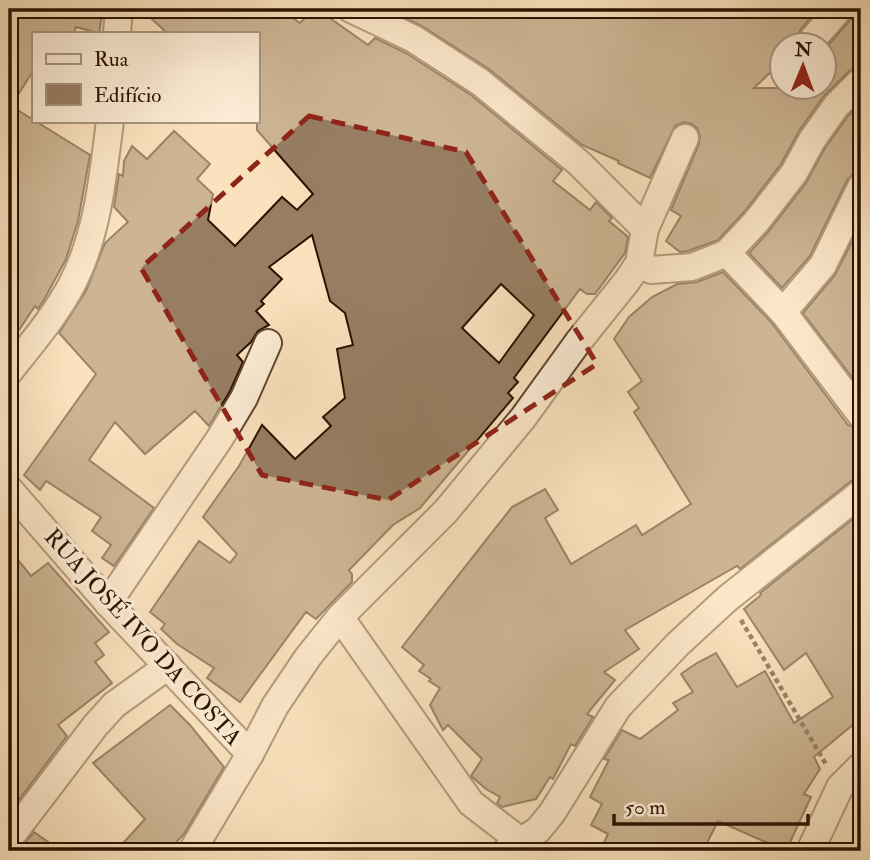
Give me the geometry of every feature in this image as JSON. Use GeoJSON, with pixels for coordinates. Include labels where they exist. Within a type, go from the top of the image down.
{"type":"FeatureCollection","features":[{"type":"Feature","properties":{"kind":"street"},"geometry":{"type":"LineString","coordinates":[[117,32],[118,9]]}},
{"type":"Feature","properties":{"kind":"street"},"geometry":{"type":"LineString","coordinates":[[351,9],[414,39],[480,82],[579,163],[645,229]]}},
{"type":"Feature","properties":{"kind":"street"},"geometry":{"type":"LineString","coordinates":[[818,32],[839,9]]}},
{"type":"Feature","properties":{"kind":"street"},"geometry":{"type":"LineString","coordinates":[[639,263],[651,270],[692,267],[727,253],[756,222],[794,173],[812,140],[836,106],[861,81]]}},
{"type":"Feature","properties":{"kind":"street"},"geometry":{"type":"LineString","coordinates":[[9,372],[45,325],[72,283],[90,236],[103,178],[110,122]]}},
{"type":"Feature","properties":{"kind":"street"},"geometry":{"type":"LineString","coordinates":[[192,851],[250,754],[275,706],[309,657],[340,617],[446,511],[523,418],[639,263],[645,229],[685,138]]}},
{"type":"Feature","properties":{"kind":"street"},"geometry":{"type":"LineString","coordinates":[[783,312],[823,265],[861,187]]}},
{"type":"Feature","properties":{"kind":"street"},"geometry":{"type":"LineString","coordinates":[[727,253],[783,312],[861,415]]}},
{"type":"Feature","properties":{"kind":"street"},"geometry":{"type":"LineString","coordinates":[[108,603],[220,438],[244,398],[268,343]]}},
{"type":"Feature","properties":{"kind":"street","name":"RUA JOSÉ IVO DA COSTA"},"geometry":{"type":"LineString","coordinates":[[9,489],[108,603],[250,754]]}},
{"type":"Feature","properties":{"kind":"street"},"geometry":{"type":"LineString","coordinates":[[340,617],[471,803],[520,848],[551,813],[618,707],[678,644],[728,598],[861,494]]}},
{"type":"Feature","properties":{"kind":"street"},"geometry":{"type":"LineString","coordinates":[[9,839],[114,705],[168,666]]}},
{"type":"Feature","properties":{"kind":"street"},"geometry":{"type":"LineString","coordinates":[[810,851],[840,788],[861,766]]}},
{"type":"Feature","properties":{"kind":"path"},"geometry":{"type":"LineString","coordinates":[[728,598],[840,788]]}},
{"type":"Feature","properties":{"kind":"highlighted area"},"geometry":{"type":"Polygon","coordinates":[[[309,116],[466,152],[597,364],[388,500],[262,475],[141,268],[309,116]]]}},
{"type":"Feature","properties":{"kind":"building"},"geometry":{"type":"Polygon","coordinates":[[[9,9],[86,9],[102,15],[99,32],[76,27],[74,32],[32,32],[32,73],[11,106],[32,119],[32,122],[37,122],[90,155],[78,221],[66,259],[38,309],[35,306],[9,345],[9,9]]]}},
{"type":"Feature","properties":{"kind":"building"},"geometry":{"type":"Polygon","coordinates":[[[141,9],[280,9],[300,23],[317,9],[368,45],[375,38],[406,53],[471,95],[562,170],[553,181],[590,210],[596,202],[612,218],[609,221],[628,237],[625,253],[595,294],[587,294],[580,289],[514,378],[518,382],[508,393],[513,398],[420,508],[393,525],[349,570],[352,582],[316,619],[306,612],[240,702],[207,678],[214,668],[177,644],[161,629],[165,624],[150,612],[199,541],[230,563],[237,554],[203,517],[239,466],[262,425],[295,459],[331,426],[323,417],[345,398],[337,349],[353,345],[345,313],[330,301],[312,235],[269,267],[282,279],[261,301],[264,304],[256,311],[269,325],[258,331],[237,355],[243,362],[230,391],[209,426],[195,411],[145,454],[115,422],[89,460],[154,508],[114,566],[102,558],[111,545],[92,531],[101,517],[46,481],[40,490],[24,475],[96,374],[59,333],[86,291],[105,243],[128,222],[114,207],[119,174],[123,176],[124,161],[132,146],[147,159],[174,131],[210,164],[197,179],[213,194],[208,220],[235,246],[282,197],[297,210],[313,194],[257,130],[259,32],[166,32],[141,9]],[[501,284],[462,328],[499,363],[534,315],[501,284]]]}},
{"type":"Feature","properties":{"kind":"building"},"geometry":{"type":"Polygon","coordinates":[[[402,9],[818,9],[800,32],[768,32],[768,74],[754,88],[768,88],[768,102],[819,102],[799,131],[781,164],[744,212],[718,240],[680,252],[666,241],[681,216],[671,210],[699,144],[697,128],[684,122],[675,126],[650,178],[582,145],[489,69],[422,26],[397,14],[402,9]]]}},
{"type":"Feature","properties":{"kind":"building"},"geometry":{"type":"Polygon","coordinates":[[[855,9],[861,16],[861,66],[850,70],[838,82],[838,34],[851,19],[855,9]]]}},
{"type":"Feature","properties":{"kind":"building"},"geometry":{"type":"Polygon","coordinates":[[[861,103],[861,171],[847,180],[810,256],[782,288],[749,253],[806,183],[825,148],[861,103]]]}},
{"type":"Feature","properties":{"kind":"building"},"geometry":{"type":"Polygon","coordinates":[[[859,228],[861,389],[803,313],[835,275],[859,228]]]}},
{"type":"Feature","properties":{"kind":"building"},"geometry":{"type":"Polygon","coordinates":[[[723,272],[771,322],[848,425],[861,430],[861,477],[851,481],[740,569],[737,566],[625,630],[639,649],[604,672],[615,680],[587,714],[593,717],[575,746],[571,744],[553,779],[550,777],[536,799],[502,807],[497,803],[500,797],[471,776],[482,759],[448,725],[443,730],[430,705],[440,688],[419,671],[424,665],[402,647],[512,507],[545,489],[558,510],[545,518],[571,564],[636,525],[642,535],[691,504],[634,412],[639,408],[628,392],[642,381],[614,339],[629,317],[652,297],[677,284],[697,282],[723,272]]]}},
{"type":"Feature","properties":{"kind":"building"},"geometry":{"type":"Polygon","coordinates":[[[854,518],[861,527],[861,718],[814,757],[820,769],[804,794],[811,797],[786,851],[718,821],[703,851],[600,851],[608,834],[591,825],[602,804],[590,797],[609,760],[604,759],[622,730],[640,739],[678,710],[673,703],[693,692],[681,674],[697,663],[716,653],[737,687],[765,671],[794,723],[833,697],[806,653],[784,670],[744,609],[761,595],[760,593],[854,518]]]}},
{"type":"Feature","properties":{"kind":"building"},"geometry":{"type":"Polygon","coordinates":[[[9,549],[31,576],[48,563],[109,632],[95,643],[104,655],[95,662],[112,683],[58,725],[67,736],[9,813],[9,549]]]}},
{"type":"Feature","properties":{"kind":"building"},"geometry":{"type":"Polygon","coordinates":[[[170,705],[224,767],[184,834],[168,851],[116,851],[145,819],[93,763],[170,705]]]}},
{"type":"Feature","properties":{"kind":"building"},"geometry":{"type":"Polygon","coordinates":[[[34,832],[61,851],[18,851],[34,832]]]}}]}
